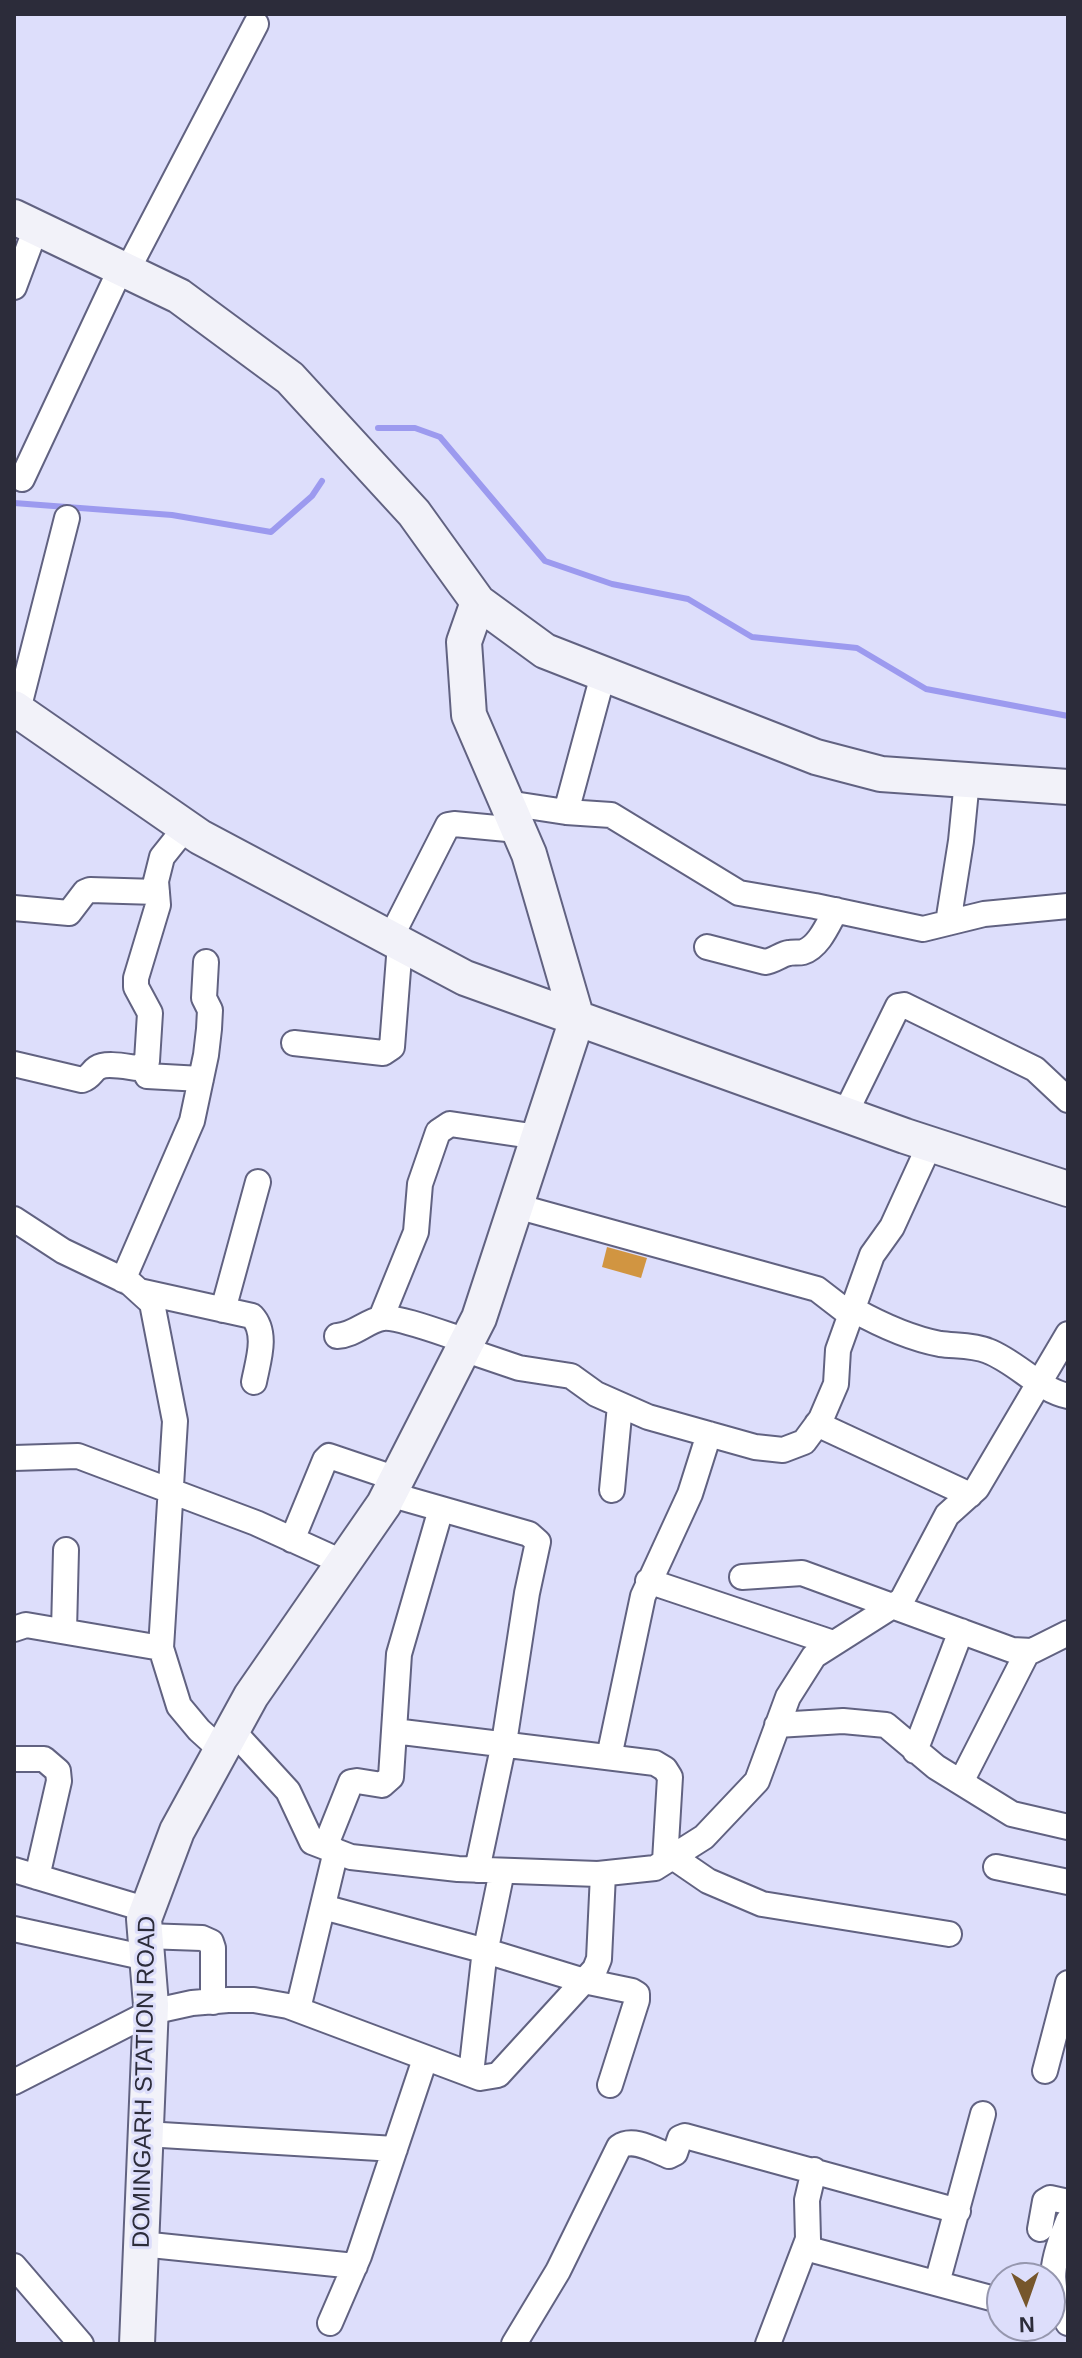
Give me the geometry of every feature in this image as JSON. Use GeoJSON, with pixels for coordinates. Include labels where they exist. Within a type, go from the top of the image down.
{"type":"FeatureCollection","features":[{"type":"Feature","properties":{"kind":"street"},"geometry":{"type":"LineString","coordinates":[[22,479],[124,270],[256,24]]}},
{"type":"Feature","properties":{"kind":"street"},"geometry":{"type":"LineString","coordinates":[[14,287],[25,223],[179,296],[290,378],[414,513],[478,602],[545,651],[816,757],[881,774],[1068,787]]}},
{"type":"Feature","properties":{"kind":"street"},"geometry":{"type":"LineString","coordinates":[[67,518],[16,709],[186,827],[465,978],[930,1144],[1068,1189]]}},
{"type":"Feature","properties":{"kind":"street"},"geometry":{"type":"LineString","coordinates":[[478,602],[464,642],[469,715],[529,854],[577,1019]]}},
{"type":"Feature","properties":{"kind":"street"},"geometry":{"type":"LineString","coordinates":[[566,812],[603,675]]}},
{"type":"Feature","properties":{"kind":"street"},"geometry":{"type":"LineString","coordinates":[[948,923],[967,780]]}},
{"type":"Feature","properties":{"kind":"street"},"geometry":{"type":"LineString","coordinates":[[294,1043],[383,1053],[392,1047],[395,942],[448,825],[566,812],[611,815],[739,893],[923,929],[984,914],[1068,906]]}},
{"type":"Feature","properties":{"kind":"street"},"geometry":{"type":"LineString","coordinates":[[14,1064],[82,1080],[102,1066],[138,1068],[147,1061],[150,1013],[136,987],[136,978],[158,905],[156,881],[162,857],[186,827]]}},
{"type":"Feature","properties":{"kind":"street"},"geometry":{"type":"LineString","coordinates":[[14,908],[69,913],[90,890],[157,892]]}},
{"type":"Feature","properties":{"kind":"street"},"geometry":{"type":"LineString","coordinates":[[707,947],[765,962],[772,961],[787,953],[809,948],[823,934],[836,910]]}},
{"type":"Feature","properties":{"kind":"street"},"geometry":{"type":"LineString","coordinates":[[131,1285],[192,1121],[210,1010],[204,998],[206,962]]}},
{"type":"Feature","properties":{"kind":"street"},"geometry":{"type":"LineString","coordinates":[[845,1114],[898,1006],[904,1005],[1035,1069],[1068,1100]]}},
{"type":"Feature","properties":{"kind":"street","name":"DOMINGARH STATION ROAD"},"geometry":{"type":"LineString","coordinates":[[137,2344],[151,2012],[147,1934],[177,1831],[251,1696],[393,1487],[479,1318],[577,1019]]}},
{"type":"Feature","properties":{"kind":"street"},"geometry":{"type":"LineString","coordinates":[[147,1076],[201,1079]]}},
{"type":"Feature","properties":{"kind":"street"},"geometry":{"type":"LineString","coordinates":[[381,1318],[416,1232],[420,1184],[438,1132],[450,1124],[538,1137]]}},
{"type":"Feature","properties":{"kind":"street"},"geometry":{"type":"LineString","coordinates":[[337,1336],[347,1336],[381,1318],[389,1318],[519,1368],[571,1376],[596,1394],[648,1417],[755,1447],[783,1450],[804,1442],[817,1424],[836,1384],[838,1350],[872,1255],[892,1227],[930,1144]]}},
{"type":"Feature","properties":{"kind":"street"},"geometry":{"type":"LineString","coordinates":[[223,1310],[258,1182]]}},
{"type":"Feature","properties":{"kind":"street"},"geometry":{"type":"LineString","coordinates":[[516,1206],[817,1289],[853,1313],[887,1329],[936,1343],[987,1350],[1040,1381],[1052,1393],[1068,1396]]}},
{"type":"Feature","properties":{"kind":"street"},"geometry":{"type":"LineString","coordinates":[[14,1219],[63,1251],[131,1285],[252,1316],[258,1322],[261,1341],[254,1382]]}},
{"type":"Feature","properties":{"kind":"street"},"geometry":{"type":"LineString","coordinates":[[131,1285],[152,1303],[175,1421],[161,1648],[166,1673],[179,1706],[199,1730],[227,1740],[288,1791],[312,1842],[351,1857],[477,1870],[603,1874],[655,1868],[704,1837],[757,1781],[788,1697],[814,1656],[902,1600],[947,1515],[977,1488],[1068,1334]]}},
{"type":"Feature","properties":{"kind":"street"},"geometry":{"type":"LineString","coordinates":[[612,1490],[620,1405]]}},
{"type":"Feature","properties":{"kind":"street"},"geometry":{"type":"LineString","coordinates":[[817,1424],[970,1495]]}},
{"type":"Feature","properties":{"kind":"street"},"geometry":{"type":"LineString","coordinates":[[609,1757],[648,1581],[690,1494],[709,1434]]}},
{"type":"Feature","properties":{"kind":"street"},"geometry":{"type":"LineString","coordinates":[[14,1458],[78,1456],[344,1563]]}},
{"type":"Feature","properties":{"kind":"street"},"geometry":{"type":"LineString","coordinates":[[292,1540],[329,1456],[441,1509],[536,1537],[538,1542],[504,1743],[477,1870]]}},
{"type":"Feature","properties":{"kind":"street"},"geometry":{"type":"LineString","coordinates":[[298,2009],[323,1907],[330,1849],[351,1782],[382,1785],[391,1777],[399,1654],[441,1509]]}},
{"type":"Feature","properties":{"kind":"street"},"geometry":{"type":"LineString","coordinates":[[64,1631],[66,1550]]}},
{"type":"Feature","properties":{"kind":"street"},"geometry":{"type":"LineString","coordinates":[[742,1577],[802,1573],[1012,1650],[1028,1651],[1068,1633]]}},
{"type":"Feature","properties":{"kind":"street"},"geometry":{"type":"LineString","coordinates":[[648,1581],[833,1643]]}},
{"type":"Feature","properties":{"kind":"street"},"geometry":{"type":"LineString","coordinates":[[14,1629],[26,1625],[161,1648]]}},
{"type":"Feature","properties":{"kind":"street"},"geometry":{"type":"LineString","coordinates":[[915,1751],[961,1631]]}},
{"type":"Feature","properties":{"kind":"street"},"geometry":{"type":"LineString","coordinates":[[961,1782],[1028,1651]]}},
{"type":"Feature","properties":{"kind":"street"},"geometry":{"type":"LineString","coordinates":[[777,1725],[843,1721],[886,1725],[915,1751],[1012,1814],[1068,1827]]}},
{"type":"Feature","properties":{"kind":"street"},"geometry":{"type":"LineString","coordinates":[[394,1731],[655,1763],[665,1769],[670,1777],[669,1859]]}},
{"type":"Feature","properties":{"kind":"street"},"geometry":{"type":"LineString","coordinates":[[14,1759],[44,1759],[58,1771],[59,1781],[25,1873],[147,1934]]}},
{"type":"Feature","properties":{"kind":"street"},"geometry":{"type":"LineString","coordinates":[[669,1859],[708,1881],[762,1904],[949,1934]]}},
{"type":"Feature","properties":{"kind":"street"},"geometry":{"type":"LineString","coordinates":[[996,1867],[1068,1882]]}},
{"type":"Feature","properties":{"kind":"street"},"geometry":{"type":"LineString","coordinates":[[471,2074],[486,1951],[502,1871]]}},
{"type":"Feature","properties":{"kind":"street"},"geometry":{"type":"LineString","coordinates":[[14,2082],[151,2012],[213,2002],[254,2000],[298,2009],[471,2074],[489,2078],[498,2075],[595,1969],[599,1959],[603,1874]]}},
{"type":"Feature","properties":{"kind":"street"},"geometry":{"type":"LineString","coordinates":[[323,1907],[637,1994],[610,2085]]}},
{"type":"Feature","properties":{"kind":"street"},"geometry":{"type":"LineString","coordinates":[[14,1929],[202,1938],[211,1942],[213,1948],[213,2002]]}},
{"type":"Feature","properties":{"kind":"street"},"geometry":{"type":"LineString","coordinates":[[1045,2071],[1068,1983]]}},
{"type":"Feature","properties":{"kind":"street"},"geometry":{"type":"LineString","coordinates":[[330,2323],[355,2266],[425,2059]]}},
{"type":"Feature","properties":{"kind":"street"},"geometry":{"type":"LineString","coordinates":[[937,2283],[983,2114]]}},
{"type":"Feature","properties":{"kind":"street"},"geometry":{"type":"LineString","coordinates":[[145,2134],[395,2149]]}},
{"type":"Feature","properties":{"kind":"street"},"geometry":{"type":"LineString","coordinates":[[514,2344],[558,2271],[619,2147],[624,2143],[669,2156],[675,2153],[680,2138],[685,2136],[958,2211]]}},
{"type":"Feature","properties":{"kind":"street"},"geometry":{"type":"LineString","coordinates":[[768,2344],[805,2248],[809,2230],[807,2200],[814,2170]]}},
{"type":"Feature","properties":{"kind":"street"},"geometry":{"type":"LineString","coordinates":[[1040,2229],[1045,2201],[1050,2198],[1068,2202]]}},
{"type":"Feature","properties":{"kind":"street"},"geometry":{"type":"LineString","coordinates":[[1054,2262],[1068,2221]]}},
{"type":"Feature","properties":{"kind":"street"},"geometry":{"type":"LineString","coordinates":[[141,2244],[355,2266]]}},
{"type":"Feature","properties":{"kind":"street"},"geometry":{"type":"LineString","coordinates":[[805,2248],[986,2297]]}},
{"type":"Feature","properties":{"kind":"street"},"geometry":{"type":"LineString","coordinates":[[14,2266],[81,2344]]}},
{"type":"Feature","properties":{"kind":"building"},"geometry":{"type":"Polygon","coordinates":[[[607,1247],[647,1258],[641,1278],[602,1267],[607,1247]]]}},
{"type":"Feature","properties":{"kind":"waterway"},"geometry":{"type":"LineString","coordinates":[[378,428],[415,428],[440,437],[545,561],[612,584],[688,599],[752,637],[857,648],[926,689],[1068,716]]}},
{"type":"Feature","properties":{"kind":"waterway"},"geometry":{"type":"LineString","coordinates":[[14,503],[172,515],[271,532],[312,496],[322,481]]}}]}
